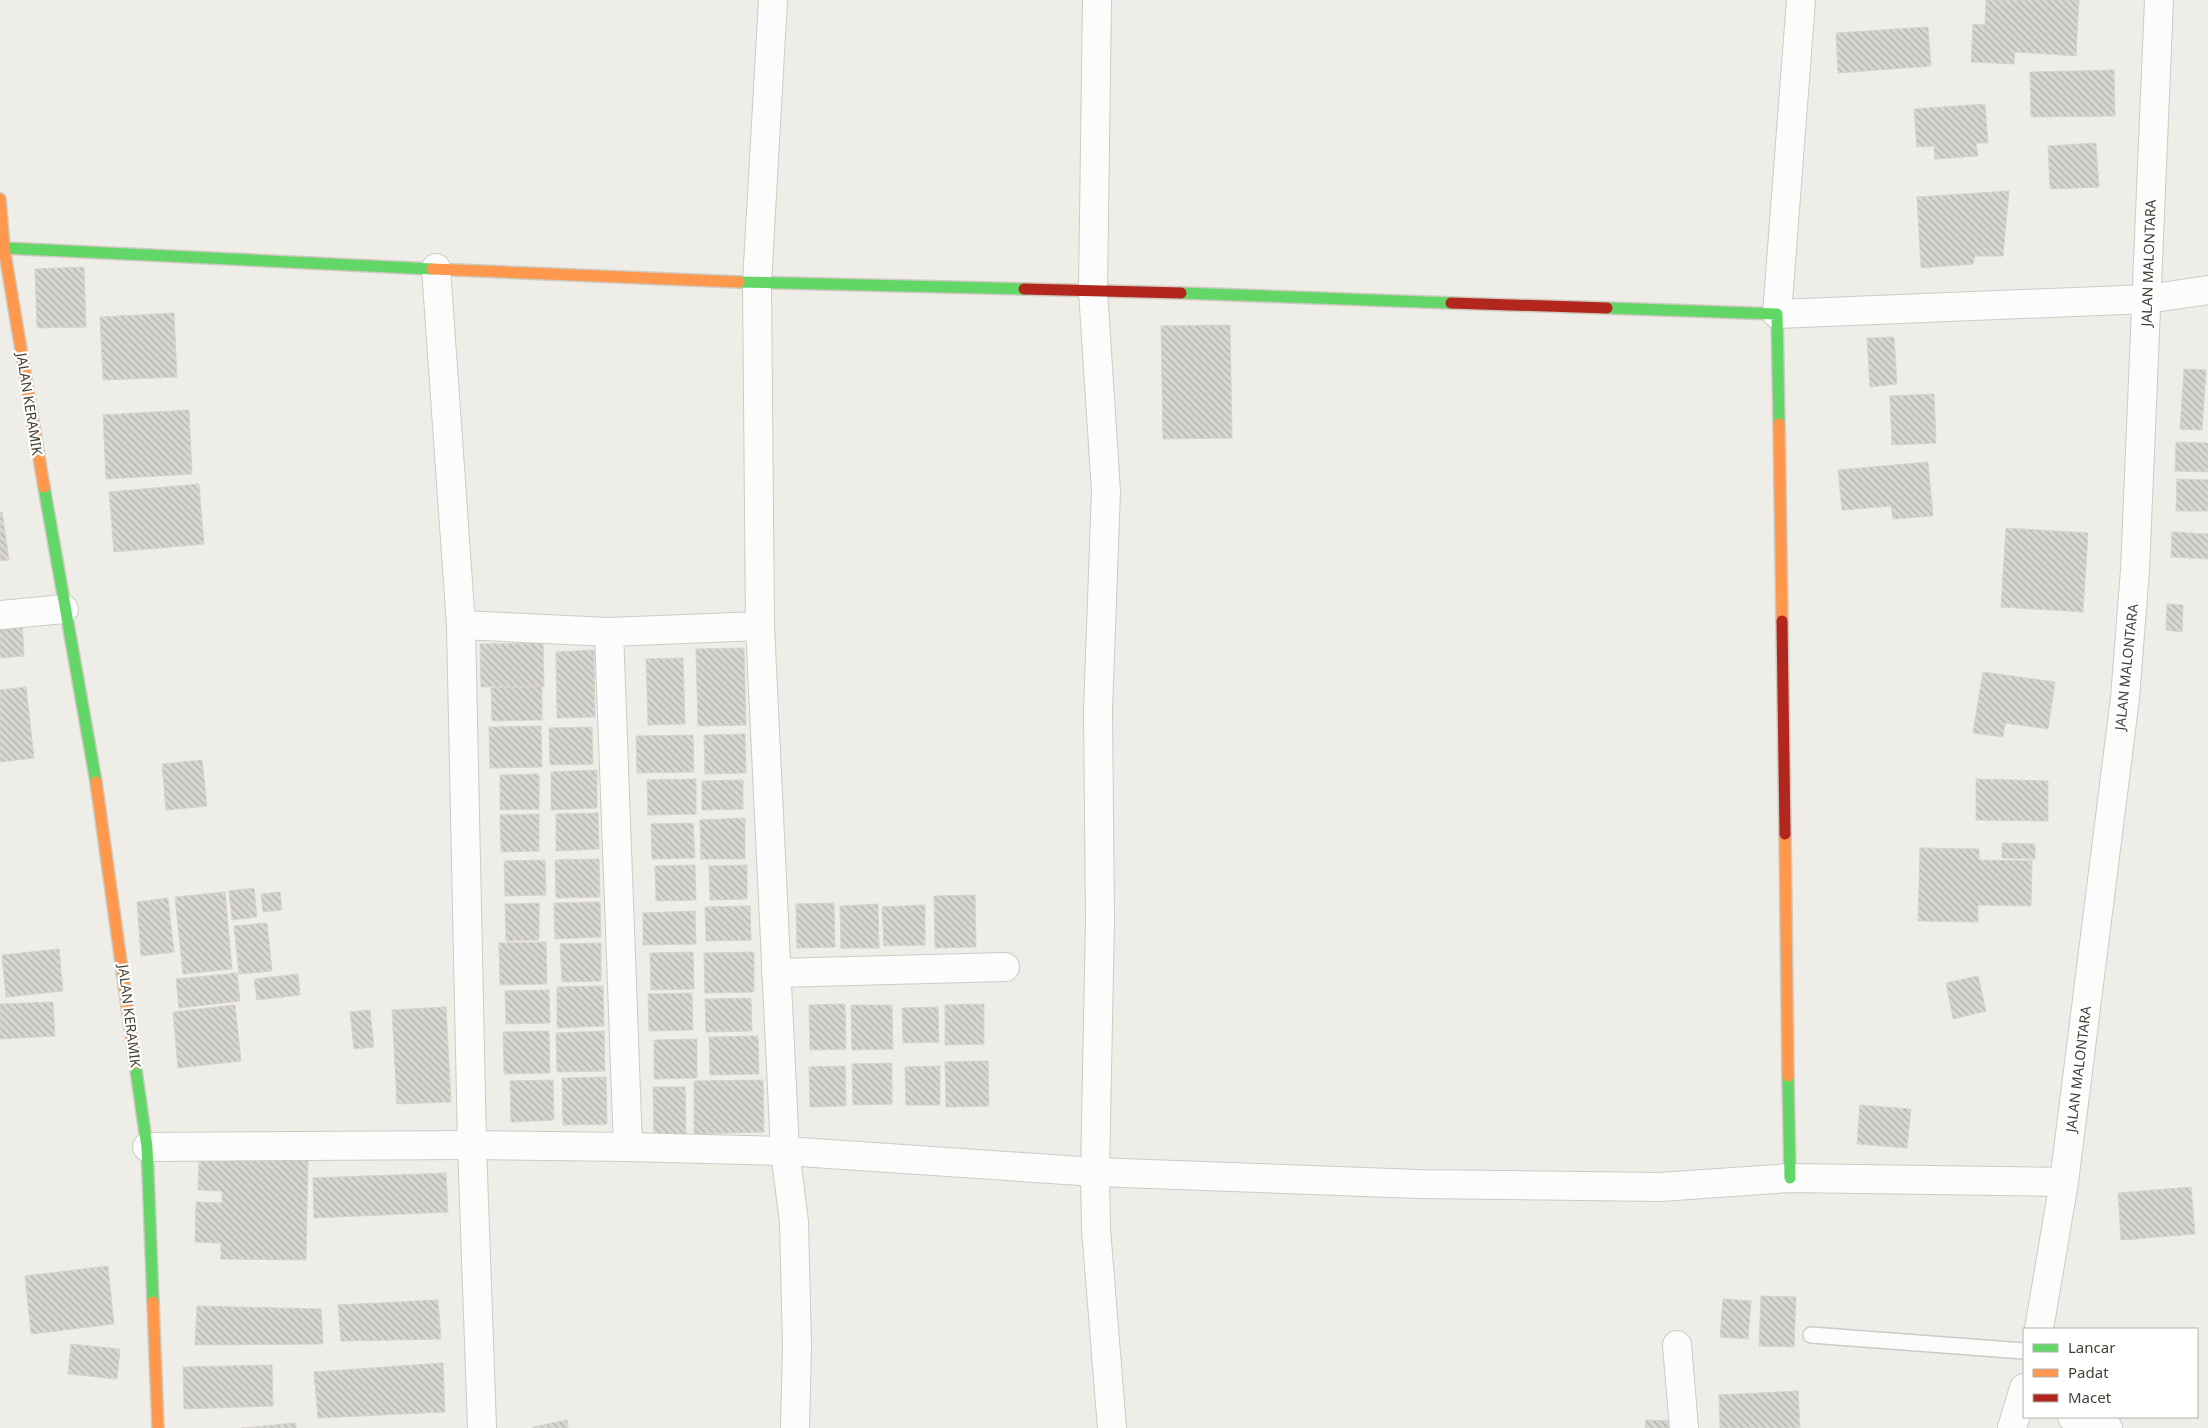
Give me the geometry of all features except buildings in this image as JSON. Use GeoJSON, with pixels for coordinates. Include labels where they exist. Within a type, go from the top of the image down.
{"type":"FeatureCollection","features":[{"type":"Feature","properties":{"kind":"street"},"geometry":{"type":"LineString","coordinates":[[772,0],[756,283],[760,626],[785,1151],[794,1222],[797,1347],[795,1428]]}},
{"type":"Feature","properties":{"kind":"street"},"geometry":{"type":"LineString","coordinates":[[1097,0],[1093,290],[1106,492],[1098,709],[1100,920],[1095,1172],[1096,1229],[1112,1428]]}},
{"type":"Feature","properties":{"kind":"street"},"geometry":{"type":"LineString","coordinates":[[1790,1178],[1776,314],[1801,0]]}},
{"type":"Feature","properties":{"kind":"street","name":"JALAN MALONTARA"},"geometry":{"type":"LineString","coordinates":[[2039,1328],[2064,1182],[2124,698],[2135,570],[2159,0]]}},
{"type":"Feature","properties":{"kind":"street","name":"JALAN KERAMIK"},"geometry":{"type":"LineString","coordinates":[[0,199],[4,248],[64,609],[99,800],[147,1147],[158,1428]]}},
{"type":"Feature","properties":{"kind":"street"},"geometry":{"type":"LineString","coordinates":[[4,248],[756,283],[1093,290],[1776,314],[2147,300],[2208,290]]}},
{"type":"Feature","properties":{"kind":"street"},"geometry":{"type":"LineString","coordinates":[[436,268],[461,625],[472,1144],[482,1428]]}},
{"type":"Feature","properties":{"kind":"street"},"geometry":{"type":"LineString","coordinates":[[0,615],[64,609]]}},
{"type":"Feature","properties":{"kind":"street"},"geometry":{"type":"LineString","coordinates":[[461,625],[609,632],[760,626]]}},
{"type":"Feature","properties":{"kind":"street"},"geometry":{"type":"LineString","coordinates":[[609,632],[628,1146]]}},
{"type":"Feature","properties":{"kind":"street"},"geometry":{"type":"LineString","coordinates":[[776,973],[1005,967]]}},
{"type":"Feature","properties":{"kind":"street"},"geometry":{"type":"LineString","coordinates":[[147,1147],[472,1144],[628,1146],[785,1151],[1095,1172],[1419,1184],[1660,1187],[1790,1178],[2064,1182]]}},
{"type":"Feature","properties":{"kind":"street"},"geometry":{"type":"LineString","coordinates":[[1677,1345],[1684,1428]]}},
{"type":"Feature","properties":{"kind":"street"},"geometry":{"type":"LineString","coordinates":[[2012,1428],[2023,1397]]}},
{"type":"Feature","properties":{"kind":"street"},"geometry":{"type":"LineString","coordinates":[[2075,1418],[2108,1428]]}},
{"type":"Feature","properties":{"kind":"lane"},"geometry":{"type":"LineString","coordinates":[[1811,1336],[2023,1350]]}},
{"type":"Feature","properties":{"kind":"traffic: fast"},"geometry":{"type":"LineString","coordinates":[[4,248],[432,269]]}},
{"type":"Feature","properties":{"kind":"traffic: fast"},"geometry":{"type":"LineString","coordinates":[[739,282],[1024,289]]}},
{"type":"Feature","properties":{"kind":"traffic: fast"},"geometry":{"type":"LineString","coordinates":[[1181,293],[1451,303]]}},
{"type":"Feature","properties":{"kind":"traffic: fast"},"geometry":{"type":"LineString","coordinates":[[1607,308],[1777,314],[1779,424]]}},
{"type":"Feature","properties":{"kind":"traffic: fast"},"geometry":{"type":"LineString","coordinates":[[44,487],[96,782]]}},
{"type":"Feature","properties":{"kind":"traffic: fast"},"geometry":{"type":"LineString","coordinates":[[135,1063],[147,1147],[153,1302]]}},
{"type":"Feature","properties":{"kind":"traffic: fast"},"geometry":{"type":"LineString","coordinates":[[1788,1076],[1790,1178]]}},
{"type":"Feature","properties":{"kind":"traffic: slow"},"geometry":{"type":"LineString","coordinates":[[0,199],[4,248],[44,487]]}},
{"type":"Feature","properties":{"kind":"traffic: slow"},"geometry":{"type":"LineString","coordinates":[[432,269],[739,282]]}},
{"type":"Feature","properties":{"kind":"traffic: slow"},"geometry":{"type":"LineString","coordinates":[[1779,424],[1782,621]]}},
{"type":"Feature","properties":{"kind":"traffic: slow"},"geometry":{"type":"LineString","coordinates":[[96,782],[135,1063]]}},
{"type":"Feature","properties":{"kind":"traffic: slow"},"geometry":{"type":"LineString","coordinates":[[1785,834],[1788,1076]]}},
{"type":"Feature","properties":{"kind":"traffic: slow"},"geometry":{"type":"LineString","coordinates":[[153,1302],[158,1428]]}},
{"type":"Feature","properties":{"kind":"traffic: jam"},"geometry":{"type":"LineString","coordinates":[[1024,289],[1181,293]]}},
{"type":"Feature","properties":{"kind":"traffic: jam"},"geometry":{"type":"LineString","coordinates":[[1451,303],[1607,308]]}},
{"type":"Feature","properties":{"kind":"traffic: jam"},"geometry":{"type":"LineString","coordinates":[[1782,621],[1785,834]]}}]}
